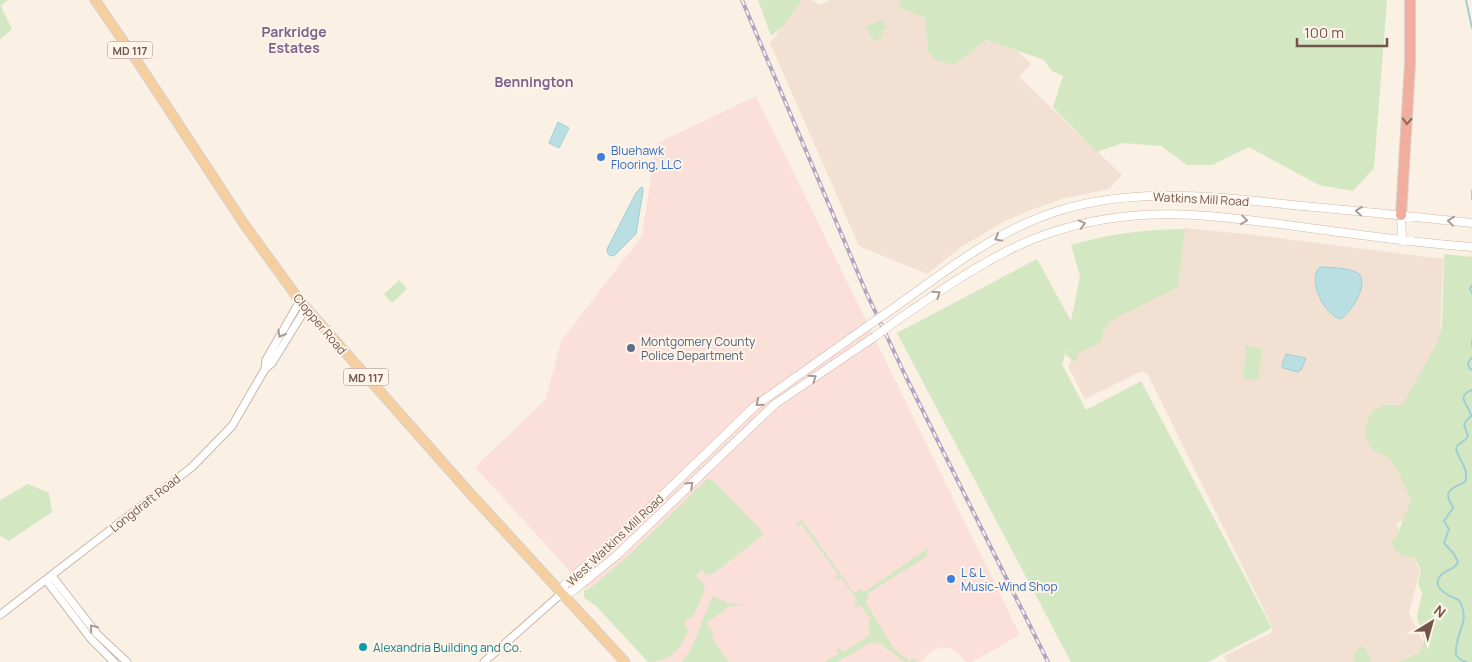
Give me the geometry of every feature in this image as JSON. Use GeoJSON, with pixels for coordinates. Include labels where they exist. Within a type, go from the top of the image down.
{"type":"FeatureCollection","features":[{"type":"Feature","properties":{"kind":"highway"},"geometry":{"type":"LineString","coordinates":[[1401,215],[1410,64],[1410,0]]}},
{"type":"Feature","properties":{"kind":"main road","name":"Clopper Road"},"geometry":{"type":"LineString","coordinates":[[95,0],[244,224],[303,305],[624,662]]}},
{"type":"Feature","properties":{"kind":"main road","name":"Watkins Mill Road"},"geometry":{"type":"LineString","coordinates":[[872,323],[977,250],[1010,231],[1042,216],[1087,203],[1127,198],[1179,195],[1472,223]]}},
{"type":"Feature","properties":{"kind":"main road","name":"Watkins Mill Road"},"geometry":{"type":"LineString","coordinates":[[877,334],[945,288],[1014,249],[1046,234],[1105,219],[1145,214],[1197,214],[1402,241],[1472,247]]}},
{"type":"Feature","properties":{"kind":"main road"},"geometry":{"type":"LineString","coordinates":[[1401,215],[1402,241]]}},
{"type":"Feature","properties":{"kind":"main road","name":"West Watkins Mill Road"},"geometry":{"type":"LineString","coordinates":[[561,594],[566,584],[574,576],[641,516],[755,406],[872,323]]}},
{"type":"Feature","properties":{"kind":"main road","name":"West Watkins Mill Road"},"geometry":{"type":"LineString","coordinates":[[561,594],[573,591],[617,555],[775,404],[877,334]]}},
{"type":"Feature","properties":{"kind":"street","name":"Longdraft Road"},"geometry":{"type":"LineString","coordinates":[[0,615],[192,467],[224,437],[265,369],[272,364],[303,305]]}},
{"type":"Feature","properties":{"kind":"street"},"geometry":{"type":"LineString","coordinates":[[49,578],[91,639],[114,662]]}},
{"type":"Feature","properties":{"kind":"street"},"geometry":{"type":"LineString","coordinates":[[49,578],[97,634],[127,662]]}},
{"type":"Feature","properties":{"kind":"street"},"geometry":{"type":"LineString","coordinates":[[484,662],[561,594]]}},
{"type":"Feature","properties":{"kind":"shaded area"},"geometry":{"type":"Polygon","coordinates":[[[802,0],[811,0],[821,5],[830,0],[902,0],[900,7],[925,18],[928,52],[955,65],[986,40],[1018,51],[1031,64],[1019,77],[1122,175],[1109,189],[1062,199],[1003,222],[961,247],[927,274],[859,246],[770,43],[802,0]]]}},
{"type":"Feature","properties":{"kind":"shaded area"},"geometry":{"type":"Polygon","coordinates":[[[756,96],[1020,635],[972,662],[966,662],[957,652],[946,647],[933,650],[921,662],[648,662],[576,578],[475,467],[546,399],[561,341],[642,236],[656,144],[756,96]]]}},
{"type":"Feature","properties":{"kind":"shaded area"},"geometry":{"type":"Polygon","coordinates":[[[1184,228],[1443,259],[1440,344],[1420,511],[1396,524],[1420,571],[1409,613],[1428,652],[1407,662],[1227,662],[1224,656],[1269,634],[1272,631],[1272,626],[1148,375],[1140,372],[1085,399],[1068,366],[1085,332],[1177,286],[1184,228]]]}},
{"type":"Feature","properties":{"kind":"green space"},"geometry":{"type":"Polygon","coordinates":[[[0,0],[8,0],[1,6],[12,29],[0,40],[0,0]]]}},
{"type":"Feature","properties":{"kind":"green space"},"geometry":{"type":"Polygon","coordinates":[[[758,0],[802,0],[783,26],[771,36],[758,0]]]}},
{"type":"Feature","properties":{"kind":"green space"},"geometry":{"type":"Polygon","coordinates":[[[902,0],[1387,0],[1374,168],[1353,191],[1319,185],[1249,147],[1212,165],[1187,165],[1161,146],[1123,143],[1097,152],[1053,107],[1063,76],[1052,71],[1044,60],[986,40],[955,65],[936,60],[928,52],[925,18],[899,7],[902,0]]]}},
{"type":"Feature","properties":{"kind":"green space"},"geometry":{"type":"Polygon","coordinates":[[[882,19],[887,28],[881,32],[884,36],[874,41],[866,27],[882,19]]]}},
{"type":"Feature","properties":{"kind":"green space"},"geometry":{"type":"Polygon","coordinates":[[[1185,229],[1178,287],[1114,319],[1104,329],[1101,342],[1078,353],[1076,363],[1066,355],[1067,348],[1062,364],[1086,410],[1141,381],[1272,628],[1208,662],[1071,662],[897,333],[1037,259],[1071,321],[1080,276],[1071,245],[1127,233],[1185,229]]]}},
{"type":"Feature","properties":{"kind":"green space"},"geometry":{"type":"Polygon","coordinates":[[[1444,254],[1472,257],[1472,662],[1397,662],[1420,653],[1424,640],[1417,617],[1422,593],[1418,582],[1421,570],[1414,557],[1402,556],[1393,548],[1392,541],[1397,536],[1411,499],[1394,465],[1385,456],[1372,449],[1368,443],[1365,429],[1369,417],[1378,408],[1385,405],[1401,405],[1404,402],[1437,343],[1442,326],[1444,254]]]}},
{"type":"Feature","properties":{"kind":"green space"},"geometry":{"type":"Polygon","coordinates":[[[399,280],[407,289],[392,303],[384,294],[399,280]]]}},
{"type":"Feature","properties":{"kind":"green space"},"geometry":{"type":"Polygon","coordinates":[[[1246,346],[1262,348],[1259,380],[1243,379],[1246,346]]]}},
{"type":"Feature","properties":{"kind":"green space"},"geometry":{"type":"Polygon","coordinates":[[[707,479],[712,480],[719,486],[760,529],[762,536],[714,573],[708,575],[701,570],[696,576],[704,584],[705,589],[693,617],[686,619],[684,623],[688,630],[682,643],[668,657],[648,662],[596,606],[584,598],[584,590],[588,590],[627,557],[707,479]]]}},
{"type":"Feature","properties":{"kind":"green space"},"geometry":{"type":"Polygon","coordinates":[[[28,484],[49,493],[52,512],[9,541],[0,536],[0,500],[28,484]]]}},
{"type":"Feature","properties":{"kind":"green space"},"geometry":{"type":"Polygon","coordinates":[[[802,520],[854,593],[861,589],[864,592],[913,559],[911,554],[915,557],[928,548],[927,556],[867,594],[869,598],[865,601],[894,649],[910,661],[913,658],[917,662],[905,662],[878,642],[875,645],[872,642],[837,662],[824,662],[838,654],[836,650],[838,648],[843,652],[870,635],[868,622],[871,619],[860,605],[857,607],[854,603],[857,600],[841,578],[836,580],[835,577],[838,574],[801,524],[797,526],[795,524],[802,520]]]}},
{"type":"Feature","properties":{"kind":"green space"},"geometry":{"type":"Polygon","coordinates":[[[714,596],[728,603],[741,604],[745,606],[738,604],[733,607],[731,605],[706,623],[714,634],[711,636],[729,662],[682,662],[691,649],[714,596]]]}},
{"type":"Feature","properties":{"kind":"green space"},"geometry":{"type":"Polygon","coordinates":[[[1364,646],[1372,662],[1356,662],[1353,657],[1358,649],[1364,646]]]}},
{"type":"Feature","properties":{"kind":"water"},"geometry":{"type":"Polygon","coordinates":[[[558,122],[569,128],[559,148],[549,143],[558,122]]]}},
{"type":"Feature","properties":{"kind":"water"},"geometry":{"type":"Polygon","coordinates":[[[641,187],[643,191],[636,234],[615,255],[611,256],[608,254],[607,249],[641,187]]]}},
{"type":"Feature","properties":{"kind":"water"},"geometry":{"type":"Polygon","coordinates":[[[1320,267],[1352,270],[1359,274],[1362,279],[1358,298],[1341,319],[1329,311],[1319,297],[1315,280],[1316,273],[1320,267]]]}},
{"type":"Feature","properties":{"kind":"water"},"geometry":{"type":"Polygon","coordinates":[[[1286,354],[1306,358],[1301,370],[1298,372],[1283,368],[1282,365],[1286,354]]]}},
{"type":"Feature","properties":{"kind":"waterway"},"geometry":{"type":"LineString","coordinates":[[1466,0],[1472,28]]}},
{"type":"Feature","properties":{"kind":"waterway"},"geometry":{"type":"LineString","coordinates":[[1472,191],[1472,199]]}},
{"type":"Feature","properties":{"kind":"waterway"},"geometry":{"type":"LineString","coordinates":[[1472,285],[1470,289],[1472,293]]}},
{"type":"Feature","properties":{"kind":"waterway"},"geometry":{"type":"LineString","coordinates":[[1472,340],[1472,346]]}},
{"type":"Feature","properties":{"kind":"waterway"},"geometry":{"type":"LineString","coordinates":[[1472,357],[1468,363],[1469,368],[1472,370]]}},
{"type":"Feature","properties":{"kind":"waterway"},"geometry":{"type":"LineString","coordinates":[[1467,662],[1461,660],[1456,655],[1457,640],[1464,615],[1463,608],[1459,600],[1445,593],[1438,586],[1438,581],[1445,572],[1454,567],[1458,562],[1454,554],[1444,543],[1449,529],[1444,521],[1453,508],[1448,497],[1449,493],[1452,489],[1465,482],[1465,469],[1456,448],[1468,436],[1464,424],[1471,416],[1464,402],[1464,395],[1472,390]]}},
{"type":"Feature","properties":{"kind":"railway"},"geometry":{"type":"LineString","coordinates":[[742,0],[866,292],[905,375],[1048,662]]}},
{"type":"Feature","properties":{"kind":"place","name":"Bluehawk Flooring, LLC"},"geometry":{"type":"Point","coordinates":[601,157]}},
{"type":"Feature","properties":{"kind":"place","name":"Montgomery County Police Department"},"geometry":{"type":"Point","coordinates":[631,348]}},
{"type":"Feature","properties":{"kind":"place","name":"L & L Music-Wind Shop"},"geometry":{"type":"Point","coordinates":[951,579]}},
{"type":"Feature","properties":{"kind":"place","name":"Alexandria Building and Co."},"geometry":{"type":"Point","coordinates":[363,647]}},
{"type":"Feature","properties":{"kind":"district","name":"Parkridge Estates"},"geometry":{"type":"Point","coordinates":[294,40]}},
{"type":"Feature","properties":{"kind":"district","name":"Bennington"},"geometry":{"type":"Point","coordinates":[534,81]}}]}
